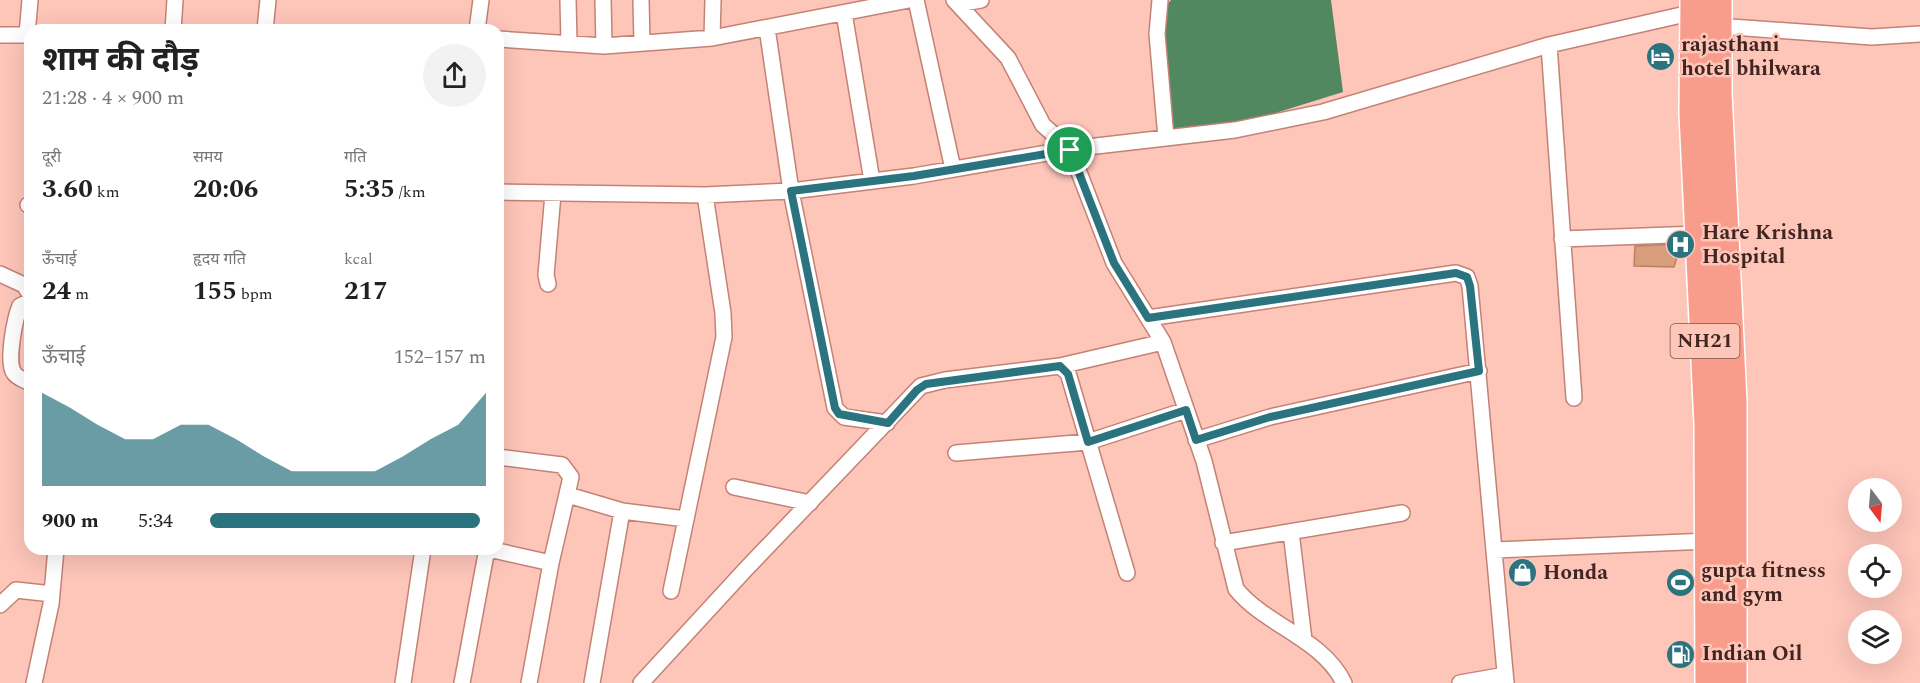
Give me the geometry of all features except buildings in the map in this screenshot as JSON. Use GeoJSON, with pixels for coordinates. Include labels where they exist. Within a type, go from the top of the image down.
{"type":"FeatureCollection","features":[{"type":"Feature","properties":{"kind":"highway","name":"NH21"},"geometry":{"type":"LineString","coordinates":[[1708,9],[1693,114],[1708,424],[1708,683]]}},
{"type":"Feature","properties":{"kind":"highway","name":"NH21"},"geometry":{"type":"LineString","coordinates":[[1708,9],[1729,290],[1733,402],[1733,683]]}},
{"type":"Feature","properties":{"kind":"street"},"geometry":{"type":"LineString","coordinates":[[29,24],[30,0]]}},
{"type":"Feature","properties":{"kind":"street"},"geometry":{"type":"LineString","coordinates":[[173,24],[175,0]]}},
{"type":"Feature","properties":{"kind":"street"},"geometry":{"type":"LineString","coordinates":[[266,24],[268,0]]}},
{"type":"Feature","properties":{"kind":"street"},"geometry":{"type":"LineString","coordinates":[[478,24],[481,0]]}},
{"type":"Feature","properties":{"kind":"street"},"geometry":{"type":"LineString","coordinates":[[568,0],[569,43]]}},
{"type":"Feature","properties":{"kind":"street"},"geometry":{"type":"LineString","coordinates":[[603,0],[604,46]]}},
{"type":"Feature","properties":{"kind":"street"},"geometry":{"type":"LineString","coordinates":[[640,0],[642,43]]}},
{"type":"Feature","properties":{"kind":"street"},"geometry":{"type":"LineString","coordinates":[[712,38],[713,0]]}},
{"type":"Feature","properties":{"kind":"street"},"geometry":{"type":"LineString","coordinates":[[504,39],[604,46],[712,38],[909,0]]}},
{"type":"Feature","properties":{"kind":"street"},"geometry":{"type":"LineString","coordinates":[[916,0],[953,169]]}},
{"type":"Feature","properties":{"kind":"street"},"geometry":{"type":"LineString","coordinates":[[956,2],[981,0]]}},
{"type":"Feature","properties":{"kind":"street"},"geometry":{"type":"LineString","coordinates":[[1160,0],[1157,34],[1166,138]]}},
{"type":"Feature","properties":{"kind":"street"},"geometry":{"type":"LineString","coordinates":[[956,2],[1008,58],[1043,125],[1070,150],[1114,263],[1163,342],[1204,461],[1236,589],[1248,604],[1304,640],[1333,665],[1344,683]]}},
{"type":"Feature","properties":{"kind":"street"},"geometry":{"type":"LineString","coordinates":[[504,192],[705,195],[791,191],[872,181],[1070,150],[1235,130],[1323,112],[1549,45],[1708,9],[1872,37],[1920,34]]}},
{"type":"Feature","properties":{"kind":"street"},"geometry":{"type":"LineString","coordinates":[[844,14],[872,181]]}},
{"type":"Feature","properties":{"kind":"street"},"geometry":{"type":"LineString","coordinates":[[767,28],[791,191],[835,408],[844,417],[888,423]]}},
{"type":"Feature","properties":{"kind":"street"},"geometry":{"type":"LineString","coordinates":[[0,35],[24,35]]}},
{"type":"Feature","properties":{"kind":"street"},"geometry":{"type":"LineString","coordinates":[[1549,45],[1574,398]]}},
{"type":"Feature","properties":{"kind":"street"},"geometry":{"type":"LineString","coordinates":[[548,284],[546,275],[552,194]]}},
{"type":"Feature","properties":{"kind":"street"},"geometry":{"type":"LineString","coordinates":[[671,591],[724,337],[723,313],[705,195]]}},
{"type":"Feature","properties":{"kind":"street"},"geometry":{"type":"LineString","coordinates":[[1562,238],[1698,234]]}},
{"type":"Feature","properties":{"kind":"street"},"geometry":{"type":"LineString","coordinates":[[1148,318],[1456,273],[1467,277],[1470,286],[1479,371],[1505,679],[1460,683]]}},
{"type":"Feature","properties":{"kind":"street"},"geometry":{"type":"LineString","coordinates":[[0,274],[24,285]]}},
{"type":"Feature","properties":{"kind":"street"},"geometry":{"type":"LineString","coordinates":[[24,304],[20,306],[6,349],[12,371],[24,379]]}},
{"type":"Feature","properties":{"kind":"street"},"geometry":{"type":"LineString","coordinates":[[641,683],[917,390],[926,384],[1060,366],[1163,342]]}},
{"type":"Feature","properties":{"kind":"street"},"geometry":{"type":"LineString","coordinates":[[1060,366],[1068,374],[1127,573]]}},
{"type":"Feature","properties":{"kind":"street"},"geometry":{"type":"LineString","coordinates":[[1196,440],[1270,417],[1479,371]]}},
{"type":"Feature","properties":{"kind":"street"},"geometry":{"type":"LineString","coordinates":[[956,453],[1088,442],[1186,410]]}},
{"type":"Feature","properties":{"kind":"street"},"geometry":{"type":"LineString","coordinates":[[504,458],[562,465],[571,477],[551,563],[529,683]]}},
{"type":"Feature","properties":{"kind":"street"},"geometry":{"type":"LineString","coordinates":[[734,487],[810,503]]}},
{"type":"Feature","properties":{"kind":"street"},"geometry":{"type":"LineString","coordinates":[[568,495],[622,511],[686,519]]}},
{"type":"Feature","properties":{"kind":"street"},"geometry":{"type":"LineString","coordinates":[[592,683],[622,511]]}},
{"type":"Feature","properties":{"kind":"street"},"geometry":{"type":"LineString","coordinates":[[1223,543],[1402,513]]}},
{"type":"Feature","properties":{"kind":"street"},"geometry":{"type":"LineString","coordinates":[[1291,532],[1304,640]]}},
{"type":"Feature","properties":{"kind":"street"},"geometry":{"type":"LineString","coordinates":[[1495,550],[1709,541]]}},
{"type":"Feature","properties":{"kind":"street"},"geometry":{"type":"LineString","coordinates":[[504,552],[551,563]]}},
{"type":"Feature","properties":{"kind":"street"},"geometry":{"type":"LineString","coordinates":[[34,683],[52,594],[55,555]]}},
{"type":"Feature","properties":{"kind":"street"},"geometry":{"type":"LineString","coordinates":[[403,683],[422,555]]}},
{"type":"Feature","properties":{"kind":"street"},"geometry":{"type":"LineString","coordinates":[[462,683],[486,555]]}},
{"type":"Feature","properties":{"kind":"street"},"geometry":{"type":"LineString","coordinates":[[0,605],[16,590],[52,594]]}},
{"type":"Feature","properties":{"kind":"shaded area"},"geometry":{"type":"Polygon","coordinates":[[[1171,0],[1331,0],[1343,92],[1247,122],[1168,130],[1160,13],[1171,0]]]}},
{"type":"Feature","properties":{"kind":"place","name":"rajasthani hotel bhilwara"},"geometry":{"type":"Point","coordinates":[1660,57]}},
{"type":"Feature","properties":{"kind":"place","name":"Hare Krishna Hospital"},"geometry":{"type":"Point","coordinates":[1681,245]}},
{"type":"Feature","properties":{"kind":"place","name":"Honda"},"geometry":{"type":"Point","coordinates":[1522,573]}},
{"type":"Feature","properties":{"kind":"place","name":"gupta fitness and gym"},"geometry":{"type":"Point","coordinates":[1680,583]}},
{"type":"Feature","properties":{"kind":"place","name":"Indian Oil"},"geometry":{"type":"Point","coordinates":[1681,654]}},
{"type":"Feature","properties":{"kind":"route"},"geometry":{"type":"LineString","coordinates":[[1070,150],[1114,263],[1148,318],[1456,273],[1467,277],[1470,286],[1479,371],[1270,417],[1196,440],[1186,410],[1088,442],[1068,374],[1060,366],[926,384],[917,390],[888,423],[844,417],[839,414],[835,408],[791,191],[914,176],[1070,150]]}}]}
